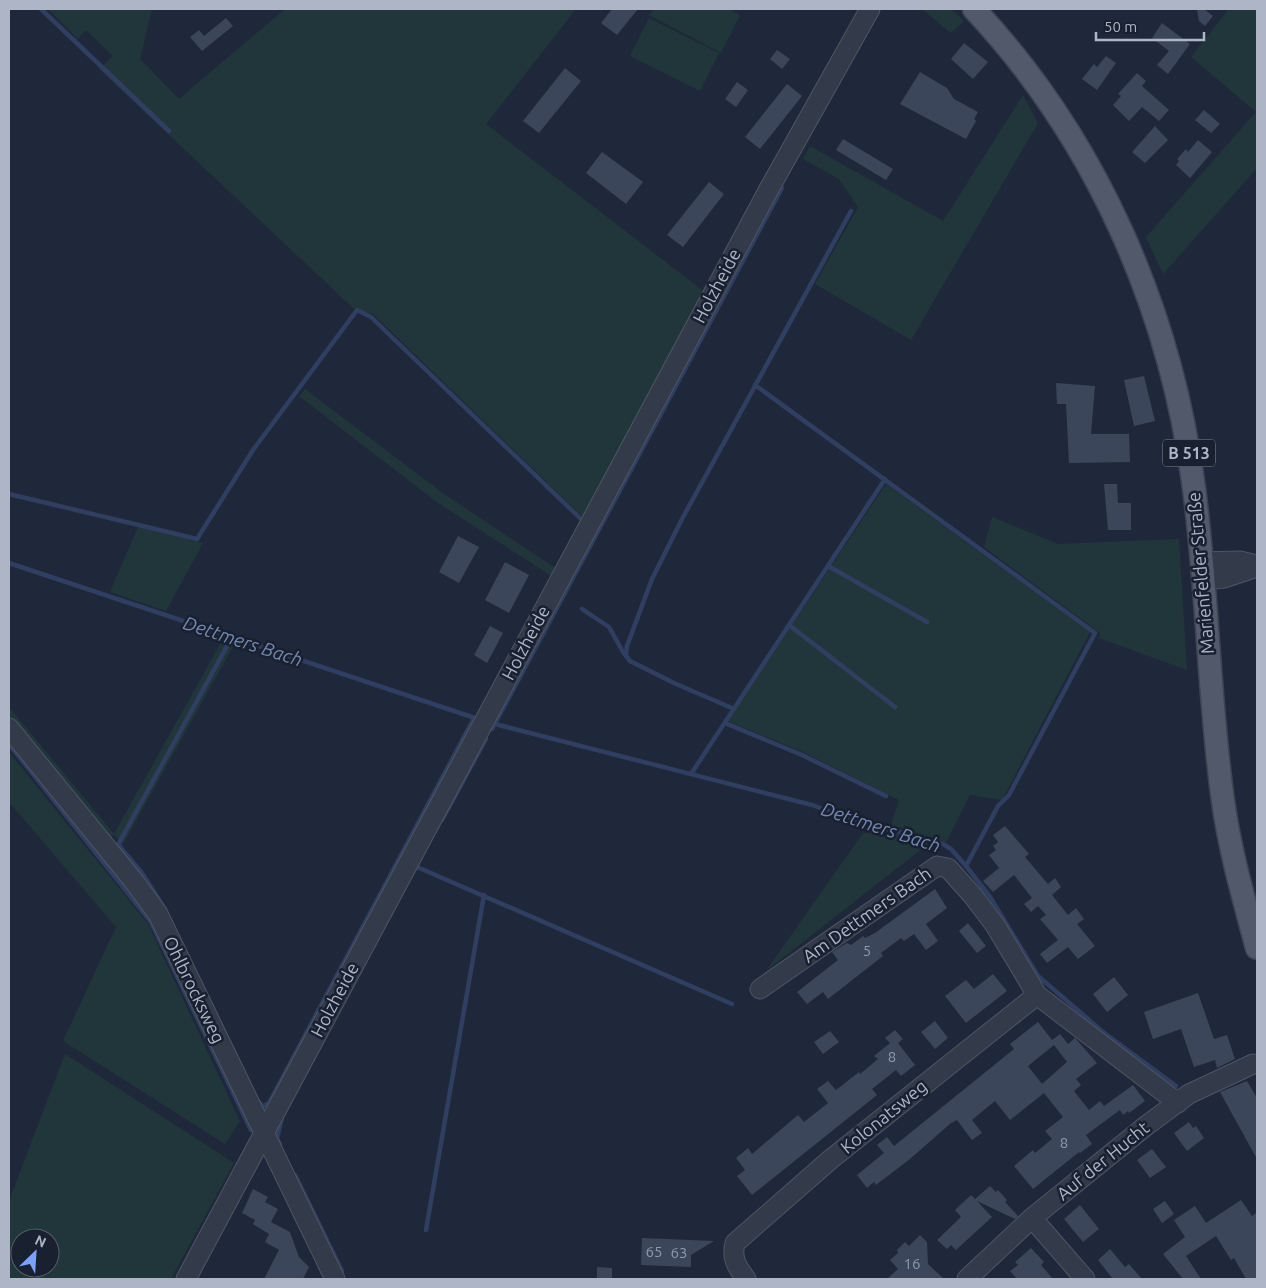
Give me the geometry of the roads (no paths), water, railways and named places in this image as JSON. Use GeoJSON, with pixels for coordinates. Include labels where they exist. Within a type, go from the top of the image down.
{"type":"FeatureCollection","features":[{"type":"Feature","properties":{"kind":"main road","name":"Marienfelder Straße"},"geometry":{"type":"LineString","coordinates":[[974,9],[1022,66],[1083,156],[1117,220],[1144,285],[1165,347],[1182,415],[1193,480],[1203,571],[1214,718],[1223,803],[1238,880],[1257,948]]}},
{"type":"Feature","properties":{"kind":"street","name":"Holzheide"},"geometry":{"type":"LineString","coordinates":[[186,1279],[769,189],[870,9]]}},
{"type":"Feature","properties":{"kind":"street"},"geometry":{"type":"LineString","coordinates":[[1203,571],[1224,578],[1257,566]]}},
{"type":"Feature","properties":{"kind":"street","name":"Ohlbrocksweg"},"geometry":{"type":"LineString","coordinates":[[9,728],[133,880],[158,914],[335,1279]]}},
{"type":"Feature","properties":{"kind":"street","name":"Am Dettmers Bach"},"geometry":{"type":"LineString","coordinates":[[760,989],[937,866],[948,868],[995,925],[1037,995],[1178,1103]]}},
{"type":"Feature","properties":{"kind":"street","name":"Kolonatsweg"},"geometry":{"type":"LineString","coordinates":[[746,1279],[736,1266],[732,1254],[735,1243],[831,1159],[1037,995]]}},
{"type":"Feature","properties":{"kind":"street","name":"Auf der Hucht"},"geometry":{"type":"LineString","coordinates":[[967,1279],[1032,1218],[1112,1152],[1189,1094],[1253,1064]]}},
{"type":"Feature","properties":{"kind":"street"},"geometry":{"type":"LineString","coordinates":[[1032,1218],[1085,1279]]}},
{"type":"Feature","properties":{"kind":"waterway"},"geometry":{"type":"LineString","coordinates":[[41,9],[169,131]]}},
{"type":"Feature","properties":{"kind":"waterway"},"geometry":{"type":"LineString","coordinates":[[492,729],[782,188]]}},
{"type":"Feature","properties":{"kind":"waterway"},"geometry":{"type":"LineString","coordinates":[[626,655],[627,646],[652,579],[682,519],[851,211]]}},
{"type":"Feature","properties":{"kind":"waterway"},"geometry":{"type":"LineString","coordinates":[[9,494],[197,539],[253,450],[357,310],[371,317],[583,521]]}},
{"type":"Feature","properties":{"kind":"waterway"},"geometry":{"type":"LineString","coordinates":[[755,385],[1095,633],[1009,795],[998,806],[966,866]]}},
{"type":"Feature","properties":{"kind":"waterway"},"geometry":{"type":"LineString","coordinates":[[691,774],[885,479]]}},
{"type":"Feature","properties":{"kind":"waterway","name":"Dettmers Bach"},"geometry":{"type":"LineString","coordinates":[[9,563],[475,718]]}},
{"type":"Feature","properties":{"kind":"waterway"},"geometry":{"type":"LineString","coordinates":[[828,566],[927,622]]}},
{"type":"Feature","properties":{"kind":"waterway"},"geometry":{"type":"LineString","coordinates":[[582,609],[609,627],[630,661],[674,683],[734,709]]}},
{"type":"Feature","properties":{"kind":"waterway"},"geometry":{"type":"LineString","coordinates":[[789,625],[895,707]]}},
{"type":"Feature","properties":{"kind":"waterway"},"geometry":{"type":"LineString","coordinates":[[165,909],[142,873],[120,847],[119,843],[232,637]]}},
{"type":"Feature","properties":{"kind":"waterway"},"geometry":{"type":"LineString","coordinates":[[260,1103],[262,1107],[269,1103],[474,718]]}},
{"type":"Feature","properties":{"kind":"waterway","name":"Dettmers Bach"},"geometry":{"type":"LineString","coordinates":[[491,723],[812,805],[854,820],[943,844],[951,849],[990,897],[1038,976],[1103,1032],[1176,1086]]}},
{"type":"Feature","properties":{"kind":"waterway"},"geometry":{"type":"LineString","coordinates":[[725,723],[802,755],[886,796]]}},
{"type":"Feature","properties":{"kind":"waterway"},"geometry":{"type":"LineString","coordinates":[[442,820],[486,739]]}},
{"type":"Feature","properties":{"kind":"waterway"},"geometry":{"type":"LineString","coordinates":[[9,744],[151,922],[251,1130]]}},
{"type":"Feature","properties":{"kind":"waterway"},"geometry":{"type":"LineString","coordinates":[[417,867],[732,1004]]}},
{"type":"Feature","properties":{"kind":"waterway"},"geometry":{"type":"LineString","coordinates":[[426,1230],[484,895]]}},
{"type":"Feature","properties":{"kind":"waterway"},"geometry":{"type":"LineString","coordinates":[[280,1144],[277,1139],[282,1117]]}},
{"type":"Feature","properties":{"kind":"waterway"},"geometry":{"type":"LineString","coordinates":[[295,1175],[342,1271]]}}]}
